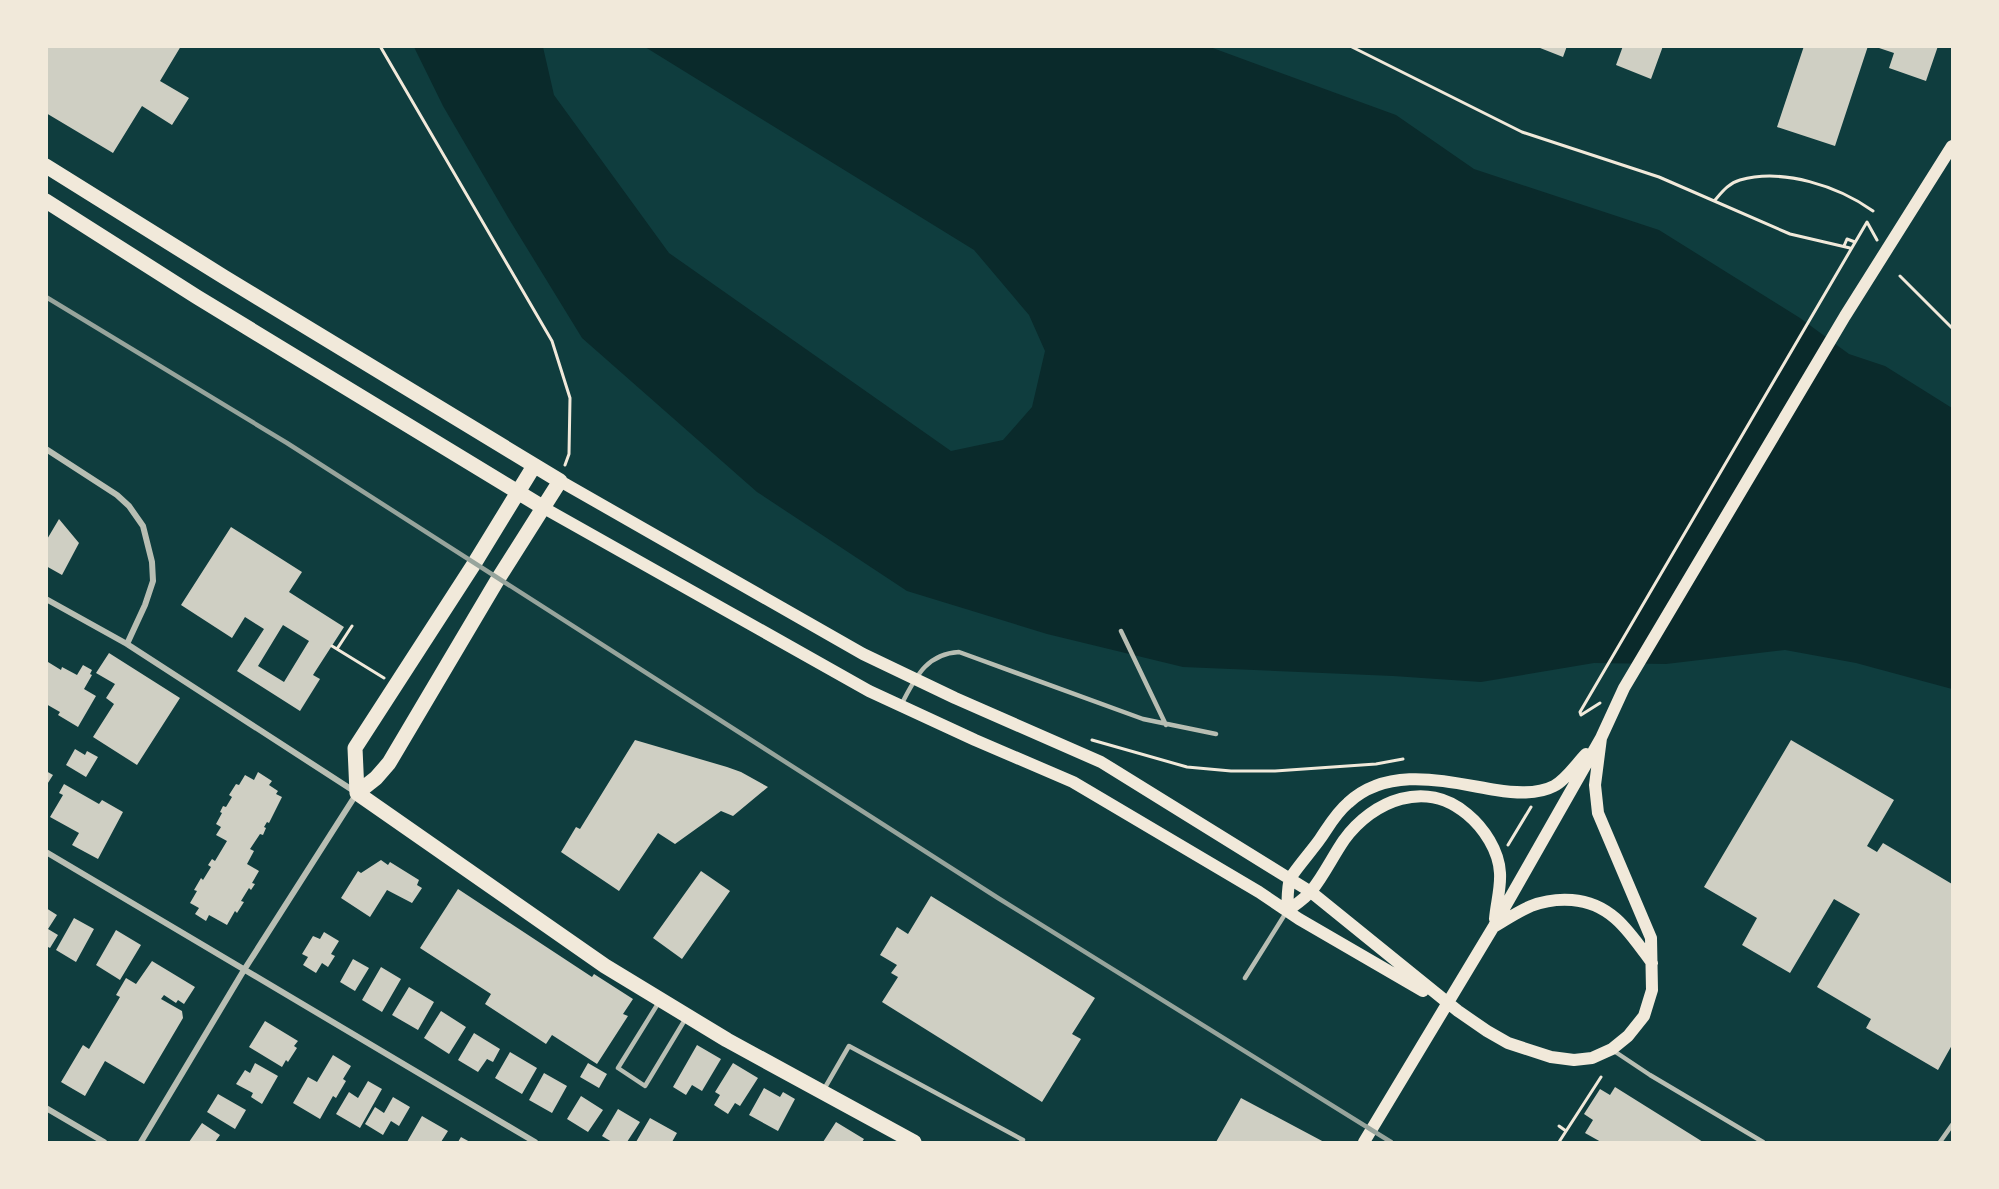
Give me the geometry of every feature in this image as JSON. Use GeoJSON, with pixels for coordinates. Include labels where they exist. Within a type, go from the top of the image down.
{"type":"FeatureCollection","features":[{"type":"Feature","properties":{"kind":"main road"},"geometry":{"type":"LineString","coordinates":[[1364,1143],[1494,926],[1601,738],[1624,688],[1845,316],[1953,146]]}},
{"type":"Feature","properties":{"kind":"main road"},"geometry":{"type":"LineString","coordinates":[[46,166],[534,466],[863,654],[1101,762],[1311,892],[1458,1011]]}},
{"type":"Feature","properties":{"kind":"main road"},"geometry":{"type":"LineString","coordinates":[[46,201],[197,297],[544,508],[869,691],[1073,782],[1508,1043],[1551,1057],[1592,1058],[1612,1049],[1628,1036],[1644,1016],[1652,990],[1651,938],[1598,813],[1595,785],[1601,738]]}},
{"type":"Feature","properties":{"kind":"main road"},"geometry":{"type":"LineString","coordinates":[[357,793],[355,748],[534,466]]}},
{"type":"Feature","properties":{"kind":"main road"},"geometry":{"type":"LineString","coordinates":[[357,793],[376,778],[389,763],[498,579],[560,481]]}},
{"type":"Feature","properties":{"kind":"main road"},"geometry":{"type":"LineString","coordinates":[[1287,911],[1290,879],[1310,855],[1337,814],[1347,803],[1366,789],[1386,782],[1421,777],[1506,792],[1541,791],[1556,785],[1601,738]]}},
{"type":"Feature","properties":{"kind":"main road"},"geometry":{"type":"LineString","coordinates":[[357,793],[605,966],[821,1093],[914,1143]]}},
{"type":"Feature","properties":{"kind":"main road"},"geometry":{"type":"LineString","coordinates":[[1287,911],[1311,892],[1345,839],[1359,822],[1373,811],[1404,797],[1419,795],[1436,797],[1452,803],[1467,814],[1486,835],[1494,850],[1500,874],[1494,926]]}},
{"type":"Feature","properties":{"kind":"main road"},"geometry":{"type":"LineString","coordinates":[[1494,926],[1532,906],[1560,900],[1585,901],[1602,907],[1618,919],[1653,964]]}},
{"type":"Feature","properties":{"kind":"street"},"geometry":{"type":"LineString","coordinates":[[46,449],[117,495],[129,506],[143,526],[152,562],[153,581],[127,644]]}},
{"type":"Feature","properties":{"kind":"street"},"geometry":{"type":"LineString","coordinates":[[46,599],[127,644],[357,793],[244,970],[141,1143]]}},
{"type":"Feature","properties":{"kind":"street"},"geometry":{"type":"LineString","coordinates":[[46,852],[535,1143]]}},
{"type":"Feature","properties":{"kind":"street"},"geometry":{"type":"LineString","coordinates":[[46,1108],[104,1143]]}},
{"type":"Feature","properties":{"kind":"lane"},"geometry":{"type":"LineString","coordinates":[[1121,632],[1143,673],[1166,725]]}},
{"type":"Feature","properties":{"kind":"lane"},"geometry":{"type":"LineString","coordinates":[[900,706],[915,679],[935,657],[959,652],[1143,719],[1216,734]]}},
{"type":"Feature","properties":{"kind":"lane"},"geometry":{"type":"LineString","coordinates":[[1245,978],[1287,911]]}},
{"type":"Feature","properties":{"kind":"lane"},"geometry":{"type":"LineString","coordinates":[[661,1000],[618,1068],[645,1086],[687,1016]]}},
{"type":"Feature","properties":{"kind":"lane"},"geometry":{"type":"LineString","coordinates":[[821,1093],[849,1046],[1024,1142]]}},
{"type":"Feature","properties":{"kind":"lane"},"geometry":{"type":"LineString","coordinates":[[1612,1049],[1650,1075],[1763,1143]]}},
{"type":"Feature","properties":{"kind":"lane"},"geometry":{"type":"LineString","coordinates":[[1940,1143],[1953,1125]]}},
{"type":"Feature","properties":{"kind":"path"},"geometry":{"type":"LineString","coordinates":[[380,46],[552,341],[570,398],[569,454],[560,481]]}},
{"type":"Feature","properties":{"kind":"path"},"geometry":{"type":"LineString","coordinates":[[1350,46],[1522,132],[1659,177],[1790,234],[1852,249]]}},
{"type":"Feature","properties":{"kind":"path"},"geometry":{"type":"LineString","coordinates":[[1715,200],[1726,188],[1739,180],[1777,176],[1814,184],[1845,195],[1874,211]]}},
{"type":"Feature","properties":{"kind":"path"},"geometry":{"type":"LineString","coordinates":[[1581,715],[1580,712],[1588,698],[1867,222]]}},
{"type":"Feature","properties":{"kind":"path"},"geometry":{"type":"LineString","coordinates":[[1844,247],[1847,239],[1855,242]]}},
{"type":"Feature","properties":{"kind":"path"},"geometry":{"type":"LineString","coordinates":[[1900,276],[1953,328]]}},
{"type":"Feature","properties":{"kind":"path"},"geometry":{"type":"LineString","coordinates":[[337,649],[352,626]]}},
{"type":"Feature","properties":{"kind":"path"},"geometry":{"type":"LineString","coordinates":[[332,646],[396,685]]}},
{"type":"Feature","properties":{"kind":"path"},"geometry":{"type":"LineString","coordinates":[[1087,739],[1187,767],[1231,771],[1275,771],[1376,764],[1403,759]]}},
{"type":"Feature","properties":{"kind":"path"},"geometry":{"type":"LineString","coordinates":[[1507,846],[1534,802]]}},
{"type":"Feature","properties":{"kind":"path"},"geometry":{"type":"LineString","coordinates":[[1559,1143],[1601,1077]]}},
{"type":"Feature","properties":{"kind":"path"},"geometry":{"type":"LineString","coordinates":[[1587,1098],[1592,1101]]}},
{"type":"Feature","properties":{"kind":"path"},"geometry":{"type":"LineString","coordinates":[[1559,1126],[1566,1131]]}},
{"type":"Feature","properties":{"kind":"water"},"geometry":{"type":"Polygon","coordinates":[[[414,47],[543,47],[554,95],[669,253],[951,451],[1003,440],[1032,407],[1045,351],[1029,315],[974,250],[645,47],[1210,47],[1396,115],[1474,169],[1659,230],[1800,318],[1849,354],[1885,366],[1952,408],[1952,689],[1856,663],[1785,650],[1666,664],[1594,663],[1481,682],[1183,667],[1047,634],[907,591],[757,492],[582,338],[443,106],[414,47]]]}},
{"type":"Feature","properties":{"kind":"building"},"geometry":{"type":"Polygon","coordinates":[[[46,46],[181,46],[160,81],[189,98],[172,125],[142,106],[113,153],[46,113],[46,46]]]}},
{"type":"Feature","properties":{"kind":"building"},"geometry":{"type":"Polygon","coordinates":[[[1535,46],[1567,46],[1563,57],[1535,46]]]}},
{"type":"Feature","properties":{"kind":"building"},"geometry":{"type":"Polygon","coordinates":[[[1623,46],[1663,46],[1651,79],[1616,65],[1623,46]]]}},
{"type":"Feature","properties":{"kind":"building"},"geometry":{"type":"Polygon","coordinates":[[[1804,46],[1868,46],[1835,146],[1777,127],[1804,46]]]}},
{"type":"Feature","properties":{"kind":"building"},"geometry":{"type":"Polygon","coordinates":[[[1938,46],[1926,81],[1889,68],[1894,53],[1876,47],[1938,46]]]}},
{"type":"Feature","properties":{"kind":"building"},"geometry":{"type":"Polygon","coordinates":[[[59,519],[79,543],[62,575],[46,566],[46,541],[59,519]]]}},
{"type":"Feature","properties":{"kind":"building"},"geometry":{"type":"Polygon","coordinates":[[[231,527],[302,572],[289,592],[344,627],[313,675],[320,679],[300,711],[237,671],[264,629],[245,617],[232,638],[181,605],[231,527]],[[283,625],[258,666],[284,682],[309,641],[283,625]]]}},
{"type":"Feature","properties":{"kind":"building"},"geometry":{"type":"Polygon","coordinates":[[[109,653],[180,698],[137,765],[93,737],[114,704],[106,698],[115,684],[96,673],[109,653]]]}},
{"type":"Feature","properties":{"kind":"building"},"geometry":{"type":"Polygon","coordinates":[[[48,662],[61,670],[62,667],[77,675],[83,665],[92,670],[90,674],[92,675],[84,689],[96,696],[78,727],[58,715],[60,712],[46,704],[48,662]]]}},
{"type":"Feature","properties":{"kind":"building"},"geometry":{"type":"Polygon","coordinates":[[[635,740],[727,767],[768,787],[733,816],[721,811],[675,844],[658,833],[619,891],[561,852],[576,827],[580,829],[635,740]]]}},
{"type":"Feature","properties":{"kind":"building"},"geometry":{"type":"Polygon","coordinates":[[[1791,740],[1894,800],[1867,846],[1877,852],[1883,843],[1952,884],[1952,1045],[1938,1070],[1866,1028],[1871,1019],[1817,987],[1860,914],[1834,899],[1790,973],[1742,945],[1757,918],[1704,887],[1791,740]]]}},
{"type":"Feature","properties":{"kind":"building"},"geometry":{"type":"Polygon","coordinates":[[[75,749],[85,755],[87,751],[98,757],[86,777],[66,765],[75,749]]]}},
{"type":"Feature","properties":{"kind":"building"},"geometry":{"type":"Polygon","coordinates":[[[46,771],[53,775],[46,786],[46,771]]]}},
{"type":"Feature","properties":{"kind":"building"},"geometry":{"type":"Polygon","coordinates":[[[258,772],[272,781],[269,785],[278,791],[276,794],[282,797],[269,823],[267,822],[264,827],[266,828],[263,835],[260,834],[250,849],[254,851],[247,864],[259,871],[252,883],[255,884],[251,890],[249,888],[241,901],[244,902],[237,913],[235,911],[227,925],[209,915],[206,921],[195,914],[199,908],[190,903],[201,878],[203,880],[211,867],[208,865],[212,859],[215,861],[227,841],[216,835],[221,827],[216,824],[222,813],[220,812],[232,797],[229,795],[236,784],[239,785],[245,775],[254,780],[258,772]]]}},
{"type":"Feature","properties":{"kind":"building"},"geometry":{"type":"Polygon","coordinates":[[[64,784],[99,804],[102,800],[123,812],[98,859],[72,845],[79,833],[50,817],[63,795],[59,793],[64,784]]]}},
{"type":"Feature","properties":{"kind":"building"},"geometry":{"type":"Polygon","coordinates":[[[381,860],[388,865],[390,862],[419,880],[417,885],[422,888],[412,903],[387,890],[370,917],[341,898],[358,871],[361,873],[381,860]]]}},
{"type":"Feature","properties":{"kind":"building"},"geometry":{"type":"Polygon","coordinates":[[[701,871],[730,891],[682,959],[653,938],[701,871]]]}},
{"type":"Feature","properties":{"kind":"building"},"geometry":{"type":"Polygon","coordinates":[[[458,889],[592,977],[594,974],[633,999],[623,1014],[628,1016],[597,1064],[552,1035],[546,1044],[485,1004],[491,994],[420,948],[458,889]]]}},
{"type":"Feature","properties":{"kind":"building"},"geometry":{"type":"Polygon","coordinates":[[[931,896],[1095,998],[1072,1034],[1081,1039],[1042,1102],[882,1002],[898,977],[891,973],[897,965],[880,955],[897,927],[908,934],[931,896]]]}},
{"type":"Feature","properties":{"kind":"building"},"geometry":{"type":"Polygon","coordinates":[[[46,908],[57,915],[48,929],[58,935],[50,948],[46,946],[46,908]]]}},
{"type":"Feature","properties":{"kind":"building"},"geometry":{"type":"Polygon","coordinates":[[[74,918],[94,929],[76,962],[56,950],[74,918]]]}},
{"type":"Feature","properties":{"kind":"building"},"geometry":{"type":"Polygon","coordinates":[[[116,930],[141,945],[120,980],[96,965],[116,930]]]}},
{"type":"Feature","properties":{"kind":"building"},"geometry":{"type":"Polygon","coordinates":[[[324,932],[339,941],[331,954],[335,956],[328,967],[322,963],[316,973],[303,965],[308,957],[302,954],[313,936],[320,939],[324,932]]]}},
{"type":"Feature","properties":{"kind":"building"},"geometry":{"type":"Polygon","coordinates":[[[353,959],[369,968],[355,991],[340,982],[353,959]]]}},
{"type":"Feature","properties":{"kind":"building"},"geometry":{"type":"Polygon","coordinates":[[[152,961],[195,987],[184,1004],[178,1000],[176,1003],[164,995],[161,999],[182,1011],[183,1018],[144,1084],[105,1061],[85,1096],[61,1082],[83,1045],[89,1049],[120,997],[116,995],[126,978],[136,984],[152,961]]]}},
{"type":"Feature","properties":{"kind":"building"},"geometry":{"type":"Polygon","coordinates":[[[381,967],[401,979],[382,1012],[362,1000],[381,967]]]}},
{"type":"Feature","properties":{"kind":"building"},"geometry":{"type":"Polygon","coordinates":[[[409,987],[434,1002],[418,1030],[392,1015],[409,987]]]}},
{"type":"Feature","properties":{"kind":"building"},"geometry":{"type":"Polygon","coordinates":[[[441,1011],[466,1027],[449,1054],[424,1038],[441,1011]]]}},
{"type":"Feature","properties":{"kind":"building"},"geometry":{"type":"Polygon","coordinates":[[[265,1021],[298,1041],[294,1046],[297,1048],[282,1067],[249,1047],[265,1021]]]}},
{"type":"Feature","properties":{"kind":"building"},"geometry":{"type":"Polygon","coordinates":[[[474,1033],[500,1049],[493,1062],[487,1059],[478,1072],[458,1060],[474,1033]]]}},
{"type":"Feature","properties":{"kind":"building"},"geometry":{"type":"Polygon","coordinates":[[[697,1045],[721,1059],[702,1091],[692,1085],[686,1095],[673,1087],[697,1045]]]}},
{"type":"Feature","properties":{"kind":"building"},"geometry":{"type":"Polygon","coordinates":[[[510,1052],[537,1068],[522,1094],[495,1078],[510,1052]]]}},
{"type":"Feature","properties":{"kind":"building"},"geometry":{"type":"Polygon","coordinates":[[[333,1055],[351,1066],[343,1079],[346,1081],[336,1098],[333,1096],[320,1119],[293,1103],[308,1077],[317,1082],[333,1055]]]}},
{"type":"Feature","properties":{"kind":"building"},"geometry":{"type":"Polygon","coordinates":[[[255,1063],[278,1076],[262,1104],[251,1097],[253,1093],[236,1084],[245,1070],[250,1073],[255,1063]]]}},
{"type":"Feature","properties":{"kind":"building"},"geometry":{"type":"Polygon","coordinates":[[[588,1063],[607,1074],[599,1088],[580,1077],[588,1063]]]}},
{"type":"Feature","properties":{"kind":"building"},"geometry":{"type":"Polygon","coordinates":[[[733,1063],[758,1078],[740,1106],[735,1103],[728,1114],[714,1105],[720,1095],[715,1092],[733,1063]]]}},
{"type":"Feature","properties":{"kind":"building"},"geometry":{"type":"Polygon","coordinates":[[[544,1073],[567,1086],[552,1113],[529,1100],[544,1073]]]}},
{"type":"Feature","properties":{"kind":"building"},"geometry":{"type":"Polygon","coordinates":[[[368,1081],[382,1089],[360,1128],[336,1114],[349,1092],[358,1098],[368,1081]]]}},
{"type":"Feature","properties":{"kind":"building"},"geometry":{"type":"Polygon","coordinates":[[[1615,1087],[1703,1142],[1601,1142],[1585,1133],[1593,1120],[1584,1114],[1600,1089],[1610,1095],[1615,1087]]]}},
{"type":"Feature","properties":{"kind":"building"},"geometry":{"type":"Polygon","coordinates":[[[764,1088],[780,1097],[783,1092],[795,1099],[778,1131],[749,1115],[764,1088]]]}},
{"type":"Feature","properties":{"kind":"building"},"geometry":{"type":"Polygon","coordinates":[[[218,1094],[246,1110],[235,1129],[207,1112],[218,1094]]]}},
{"type":"Feature","properties":{"kind":"building"},"geometry":{"type":"Polygon","coordinates":[[[581,1096],[603,1110],[588,1132],[567,1119],[581,1096]]]}},
{"type":"Feature","properties":{"kind":"building"},"geometry":{"type":"Polygon","coordinates":[[[393,1097],[410,1107],[399,1126],[391,1121],[383,1135],[365,1124],[375,1107],[384,1113],[393,1097]]]}},
{"type":"Feature","properties":{"kind":"building"},"geometry":{"type":"Polygon","coordinates":[[[1241,1098],[1324,1142],[1216,1142],[1241,1098]]]}},
{"type":"Feature","properties":{"kind":"building"},"geometry":{"type":"Polygon","coordinates":[[[618,1109],[640,1122],[627,1142],[612,1142],[602,1136],[618,1109]]]}},
{"type":"Feature","properties":{"kind":"building"},"geometry":{"type":"Polygon","coordinates":[[[422,1116],[448,1131],[441,1142],[407,1142],[422,1116]]]}},
{"type":"Feature","properties":{"kind":"building"},"geometry":{"type":"Polygon","coordinates":[[[650,1118],[677,1133],[672,1142],[636,1142],[650,1118]]]}},
{"type":"Feature","properties":{"kind":"building"},"geometry":{"type":"Polygon","coordinates":[[[836,1122],[864,1139],[862,1142],[823,1142],[836,1122]]]}},
{"type":"Feature","properties":{"kind":"building"},"geometry":{"type":"Polygon","coordinates":[[[202,1123],[220,1135],[215,1142],[189,1142],[202,1123]]]}},
{"type":"Feature","properties":{"kind":"building"},"geometry":{"type":"Polygon","coordinates":[[[461,1137],[470,1142],[458,1142],[461,1137]]]}},
{"type":"Feature","properties":{"kind":"railway"},"geometry":{"type":"LineString","coordinates":[[46,297],[287,443],[998,898],[1391,1142]]}}]}
